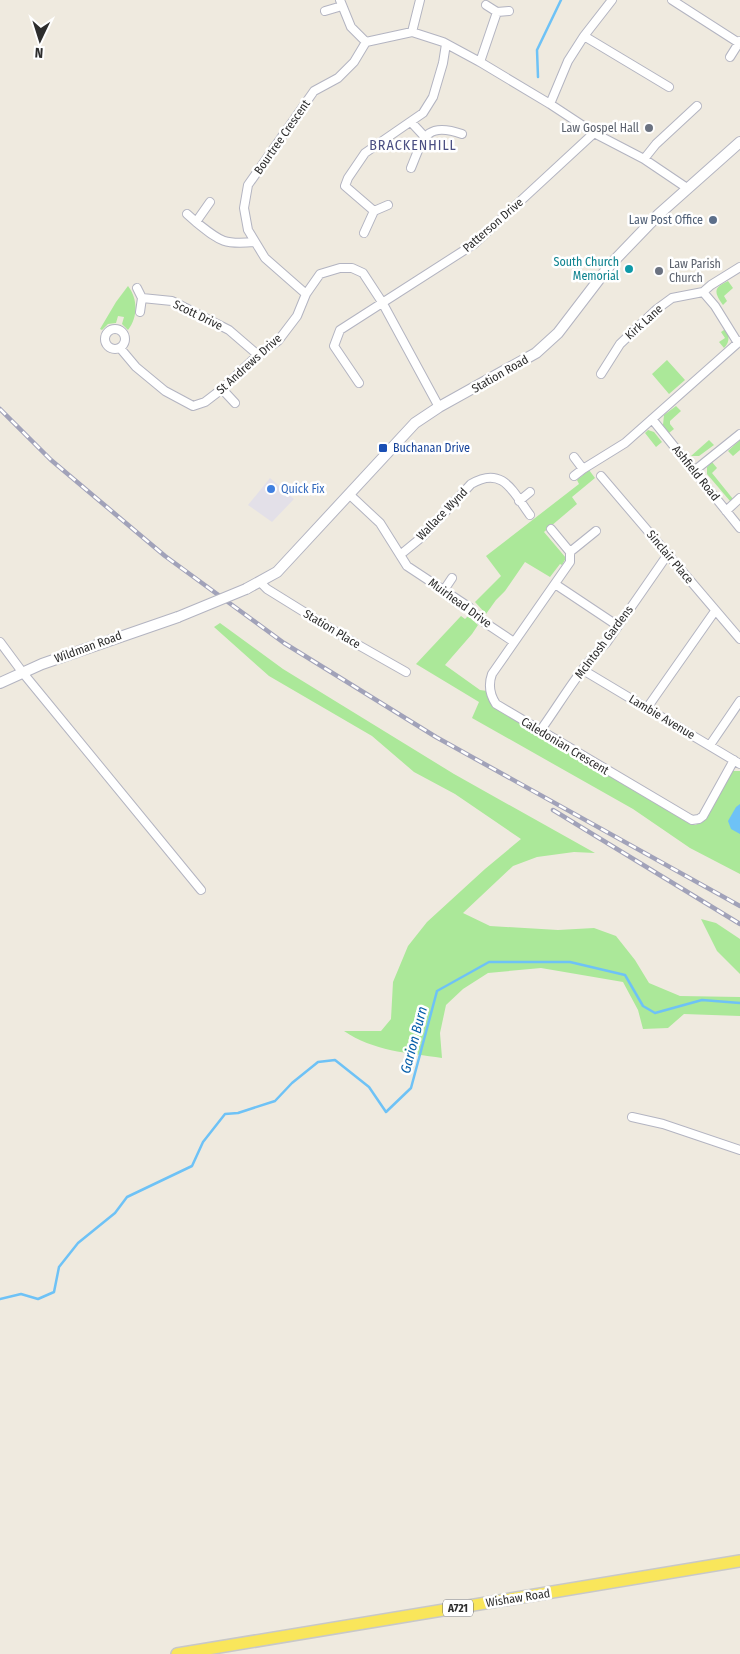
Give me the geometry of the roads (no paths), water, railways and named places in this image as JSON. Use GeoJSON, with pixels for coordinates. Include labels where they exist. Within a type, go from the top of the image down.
{"type":"FeatureCollection","features":[{"type":"Feature","properties":{"kind":"main road","name":"Station Road"},"geometry":{"type":"LineString","coordinates":[[246,589],[277,572],[415,423],[439,407],[536,353],[549,343],[610,265],[687,188],[740,142]]}},
{"type":"Feature","properties":{"kind":"main road","name":"Wildman Road"},"geometry":{"type":"LineString","coordinates":[[0,683],[83,649],[178,617],[246,589]]}},
{"type":"Feature","properties":{"kind":"main road","name":"Wishaw Road"},"geometry":{"type":"LineString","coordinates":[[177,1654],[740,1561]]}},
{"type":"Feature","properties":{"kind":"street"},"geometry":{"type":"LineString","coordinates":[[412,32],[420,0]]}},
{"type":"Feature","properties":{"kind":"street"},"geometry":{"type":"LineString","coordinates":[[550,104],[568,61],[584,36],[612,0]]}},
{"type":"Feature","properties":{"kind":"street"},"geometry":{"type":"LineString","coordinates":[[672,0],[739,42],[730,57]]}},
{"type":"Feature","properties":{"kind":"street"},"geometry":{"type":"LineString","coordinates":[[325,11],[341,3],[351,27],[366,42],[412,32],[446,44],[550,104],[594,133],[644,159],[687,188]]}},
{"type":"Feature","properties":{"kind":"street"},"geometry":{"type":"LineString","coordinates":[[486,5],[497,12],[509,11]]}},
{"type":"Feature","properties":{"kind":"street"},"geometry":{"type":"LineString","coordinates":[[480,62],[497,12]]}},
{"type":"Feature","properties":{"kind":"street"},"geometry":{"type":"LineString","coordinates":[[584,36],[669,87]]}},
{"type":"Feature","properties":{"kind":"street","name":"Bourtree Crescent"},"geometry":{"type":"LineString","coordinates":[[306,294],[265,258],[254,242],[248,230],[244,208],[248,185],[314,92],[338,78],[354,62],[366,42]]}},
{"type":"Feature","properties":{"kind":"street"},"geometry":{"type":"LineString","coordinates":[[374,211],[345,186],[348,178],[365,153],[423,113],[433,97],[443,63],[446,44]]}},
{"type":"Feature","properties":{"kind":"street"},"geometry":{"type":"LineString","coordinates":[[644,159],[656,144],[697,106]]}},
{"type":"Feature","properties":{"kind":"street"},"geometry":{"type":"LineString","coordinates":[[411,122],[424,136]]}},
{"type":"Feature","properties":{"kind":"street"},"geometry":{"type":"LineString","coordinates":[[411,168],[424,136],[432,131],[449,130],[462,134]]}},
{"type":"Feature","properties":{"kind":"street","name":"Patterson Drive"},"geometry":{"type":"LineString","coordinates":[[359,383],[334,346],[340,330],[474,244],[594,133]]}},
{"type":"Feature","properties":{"kind":"street"},"geometry":{"type":"LineString","coordinates":[[196,222],[210,202]]}},
{"type":"Feature","properties":{"kind":"street"},"geometry":{"type":"LineString","coordinates":[[364,234],[374,211],[388,205]]}},
{"type":"Feature","properties":{"kind":"street"},"geometry":{"type":"LineString","coordinates":[[187,214],[218,239],[233,244],[254,242]]}},
{"type":"Feature","properties":{"kind":"street"},"geometry":{"type":"LineString","coordinates":[[574,476],[610,454],[739,342],[703,292],[740,267]]}},
{"type":"Feature","properties":{"kind":"street","name":"St Andrews Drive"},"geometry":{"type":"LineString","coordinates":[[120,348],[136,367],[165,391],[193,406],[205,402],[222,389],[258,355],[278,341],[297,316],[306,294],[320,274],[340,268],[352,268],[363,273],[382,302]]}},
{"type":"Feature","properties":{"kind":"street"},"geometry":{"type":"LineString","coordinates":[[137,288],[142,298],[140,312]]}},
{"type":"Feature","properties":{"kind":"street","name":"Kirk Lane"},"geometry":{"type":"LineString","coordinates":[[601,374],[620,344],[657,309],[672,298],[684,294],[703,292]]}},
{"type":"Feature","properties":{"kind":"street","name":"Scott Drive"},"geometry":{"type":"LineString","coordinates":[[142,298],[172,301],[229,330],[258,355]]}},
{"type":"Feature","properties":{"kind":"street"},"geometry":{"type":"LineString","coordinates":[[382,302],[439,407]]}},
{"type":"Feature","properties":{"kind":"street"},"geometry":{"type":"LineString","coordinates":[[222,389],[235,403]]}},
{"type":"Feature","properties":{"kind":"street","name":"Ashfield Road"},"geometry":{"type":"LineString","coordinates":[[652,419],[740,528]]}},
{"type":"Feature","properties":{"kind":"street"},"geometry":{"type":"LineString","coordinates":[[694,471],[740,434]]}},
{"type":"Feature","properties":{"kind":"street"},"geometry":{"type":"LineString","coordinates":[[574,457],[583,469]]}},
{"type":"Feature","properties":{"kind":"street","name":"Sinclair Place"},"geometry":{"type":"LineString","coordinates":[[601,476],[740,639]]}},
{"type":"Feature","properties":{"kind":"street","name":"Wallace Wynd"},"geometry":{"type":"LineString","coordinates":[[400,555],[428,530],[478,479],[498,478],[505,483],[530,515]]}},
{"type":"Feature","properties":{"kind":"street"},"geometry":{"type":"LineString","coordinates":[[519,501],[530,492]]}},
{"type":"Feature","properties":{"kind":"street","name":"Muirhead Drive"},"geometry":{"type":"LineString","coordinates":[[350,495],[380,523],[407,566],[444,590],[469,608],[481,620],[514,642]]}},
{"type":"Feature","properties":{"kind":"street"},"geometry":{"type":"LineString","coordinates":[[726,511],[740,498]]}},
{"type":"Feature","properties":{"kind":"street"},"geometry":{"type":"LineString","coordinates":[[551,529],[570,552],[596,531]]}},
{"type":"Feature","properties":{"kind":"street","name":"Caledonian Crescent"},"geometry":{"type":"LineString","coordinates":[[570,552],[570,562],[492,674],[490,680],[491,693],[496,704],[692,820],[703,816],[737,762]]}},
{"type":"Feature","properties":{"kind":"street","name":"McIntosh Gardens"},"geometry":{"type":"LineString","coordinates":[[540,731],[598,650],[607,642],[668,554]]}},
{"type":"Feature","properties":{"kind":"street"},"geometry":{"type":"LineString","coordinates":[[444,590],[452,578]]}},
{"type":"Feature","properties":{"kind":"street","name":"Station Place"},"geometry":{"type":"LineString","coordinates":[[260,582],[267,589],[346,638],[406,672]]}},
{"type":"Feature","properties":{"kind":"street"},"geometry":{"type":"LineString","coordinates":[[555,584],[618,626]]}},
{"type":"Feature","properties":{"kind":"street"},"geometry":{"type":"LineString","coordinates":[[647,708],[715,611]]}},
{"type":"Feature","properties":{"kind":"street"},"geometry":{"type":"LineString","coordinates":[[0,642],[23,673],[202,890]]}},
{"type":"Feature","properties":{"kind":"street","name":"Lambie Avenue"},"geometry":{"type":"LineString","coordinates":[[583,670],[737,762]]}},
{"type":"Feature","properties":{"kind":"street"},"geometry":{"type":"LineString","coordinates":[[710,745],[740,701]]}},
{"type":"Feature","properties":{"kind":"street"},"geometry":{"type":"LineString","coordinates":[[632,1116],[663,1124],[740,1150]]}},
{"type":"Feature","properties":{"kind":"water"},"geometry":{"type":"Polygon","coordinates":[[[740,804],[740,834],[731,829],[728,821],[736,807],[740,804]]]}},
{"type":"Feature","properties":{"kind":"waterway"},"geometry":{"type":"LineString","coordinates":[[538,77],[537,50],[561,0]]}},
{"type":"Feature","properties":{"kind":"waterway","name":"Garion Burn"},"geometry":{"type":"LineString","coordinates":[[0,1299],[21,1294],[38,1299],[54,1292],[59,1267],[78,1243],[115,1213],[127,1197],[192,1166],[203,1142],[225,1114],[238,1113],[275,1101],[292,1083],[318,1062],[335,1060],[369,1087],[386,1112],[411,1088],[437,991],[489,962],[570,962],[625,975],[643,1006],[655,1013],[702,1000],[740,1003]]}},
{"type":"Feature","properties":{"kind":"railway"},"geometry":{"type":"LineString","coordinates":[[0,409],[51,460],[165,556],[284,643],[436,737],[740,906]]}},
{"type":"Feature","properties":{"kind":"railway"},"geometry":{"type":"LineString","coordinates":[[553,810],[740,924]]}},
{"type":"Feature","properties":{"kind":"place","name":"Law Gospel Hall"},"geometry":{"type":"Point","coordinates":[649,128]}},
{"type":"Feature","properties":{"kind":"place","name":"Law Post Office"},"geometry":{"type":"Point","coordinates":[713,220]}},
{"type":"Feature","properties":{"kind":"place","name":"South Church Memorial"},"geometry":{"type":"Point","coordinates":[629,269]}},
{"type":"Feature","properties":{"kind":"place","name":"Law Parish Church"},"geometry":{"type":"Point","coordinates":[659,271]}},
{"type":"Feature","properties":{"kind":"place","name":"Buchanan Drive"},"geometry":{"type":"Point","coordinates":[383,448]}},
{"type":"Feature","properties":{"kind":"place","name":"Quick Fix"},"geometry":{"type":"Point","coordinates":[271,489]}},
{"type":"Feature","properties":{"kind":"district","name":"BRACKENHILL"},"geometry":{"type":"Point","coordinates":[413,145]}}]}
